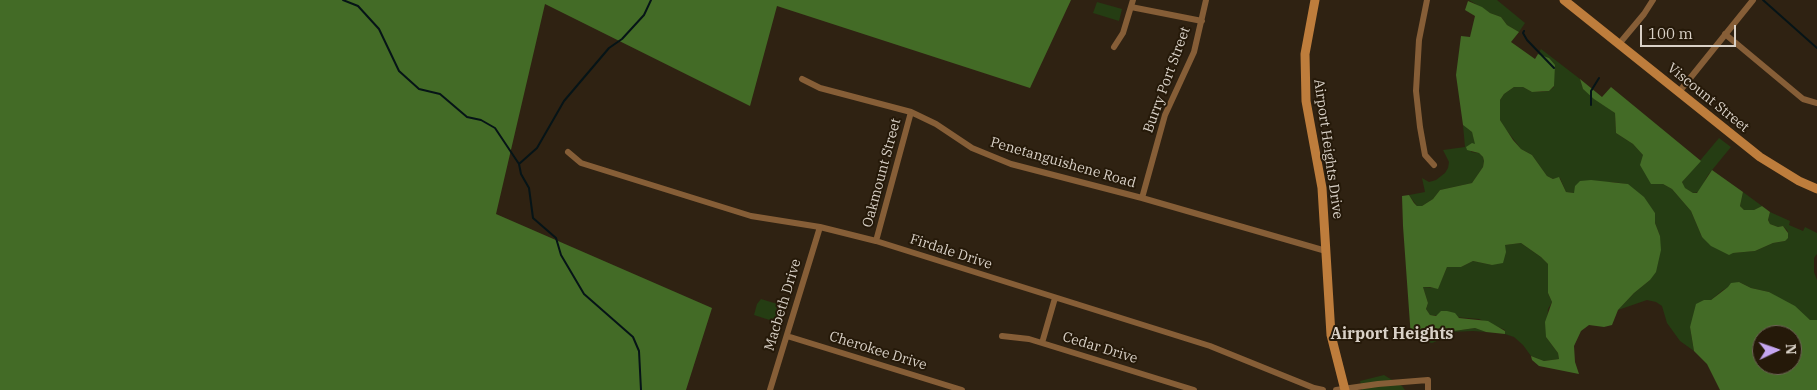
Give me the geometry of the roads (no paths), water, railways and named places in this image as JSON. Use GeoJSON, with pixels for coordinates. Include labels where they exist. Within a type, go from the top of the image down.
{"type":"FeatureCollection","features":[{"type":"Feature","properties":{"kind":"street","name":"Burry Port Street"},"geometry":{"type":"LineString","coordinates":[[1142,198],[1165,115],[1194,52],[1206,0]]}},
{"type":"Feature","properties":{"kind":"street","name":"Airport Heights Drive"},"geometry":{"type":"LineString","coordinates":[[1315,0],[1305,54],[1306,101],[1322,188],[1331,334],[1342,389]]}},
{"type":"Feature","properties":{"kind":"street"},"geometry":{"type":"LineString","coordinates":[[1427,0],[1418,40],[1416,91],[1425,155],[1434,165]]}},
{"type":"Feature","properties":{"kind":"street","name":"Viscount Street"},"geometry":{"type":"LineString","coordinates":[[1564,0],[1760,157],[1791,177],[1817,189]]}},
{"type":"Feature","properties":{"kind":"street"},"geometry":{"type":"LineString","coordinates":[[1619,44],[1653,0]]}},
{"type":"Feature","properties":{"kind":"street"},"geometry":{"type":"LineString","coordinates":[[1679,92],[1753,0]]}},
{"type":"Feature","properties":{"kind":"street"},"geometry":{"type":"LineString","coordinates":[[1114,47],[1123,33],[1132,4],[1202,21]]}},
{"type":"Feature","properties":{"kind":"street"},"geometry":{"type":"LineString","coordinates":[[1726,34],[1803,99],[1817,102]]}},
{"type":"Feature","properties":{"kind":"street","name":"Penetanguishene Road"},"geometry":{"type":"LineString","coordinates":[[802,79],[820,88],[911,112],[936,124],[972,148],[998,159],[1326,251]]}},
{"type":"Feature","properties":{"kind":"street","name":"Oakmount Street"},"geometry":{"type":"LineString","coordinates":[[876,241],[911,112]]}},
{"type":"Feature","properties":{"kind":"street","name":"Firdale Drive"},"geometry":{"type":"LineString","coordinates":[[568,152],[581,163],[751,216],[820,228],[876,241],[1210,346],[1323,390]]}},
{"type":"Feature","properties":{"kind":"street","name":"Macbeth Drive"},"geometry":{"type":"LineString","coordinates":[[770,390],[820,228]]}},
{"type":"Feature","properties":{"kind":"street","name":"Cedar Drive"},"geometry":{"type":"LineString","coordinates":[[1055,298],[1042,343],[1194,390]]}},
{"type":"Feature","properties":{"kind":"street","name":"Cherokee Drive"},"geometry":{"type":"LineString","coordinates":[[787,336],[962,390]]}},
{"type":"Feature","properties":{"kind":"street"},"geometry":{"type":"LineString","coordinates":[[1002,336],[1029,339],[1042,343]]}},
{"type":"Feature","properties":{"kind":"street"},"geometry":{"type":"LineString","coordinates":[[1342,389],[1428,380],[1428,390]]}},
{"type":"Feature","properties":{"kind":"waterway"},"geometry":{"type":"LineString","coordinates":[[343,0],[358,6],[379,29],[399,71],[419,89],[440,94],[467,117],[481,120],[495,128],[519,164],[521,174],[529,188],[533,218],[556,238],[561,255],[584,294],[633,337],[639,351],[641,390]]}},
{"type":"Feature","properties":{"kind":"waterway"},"geometry":{"type":"LineString","coordinates":[[519,164],[537,148],[564,101],[609,48],[622,39],[644,15],[651,0]]}},
{"type":"Feature","properties":{"kind":"waterway"},"geometry":{"type":"LineString","coordinates":[[1763,0],[1817,48]]}},
{"type":"Feature","properties":{"kind":"waterway"},"geometry":{"type":"LineString","coordinates":[[1524,31],[1523,33],[1527,40],[1554,68]]}},
{"type":"Feature","properties":{"kind":"waterway"},"geometry":{"type":"LineString","coordinates":[[1591,105],[1591,91],[1599,78]]}},
{"type":"Feature","properties":{"kind":"district","name":"Airport Heights"},"geometry":{"type":"Point","coordinates":[1392,334]}}]}
